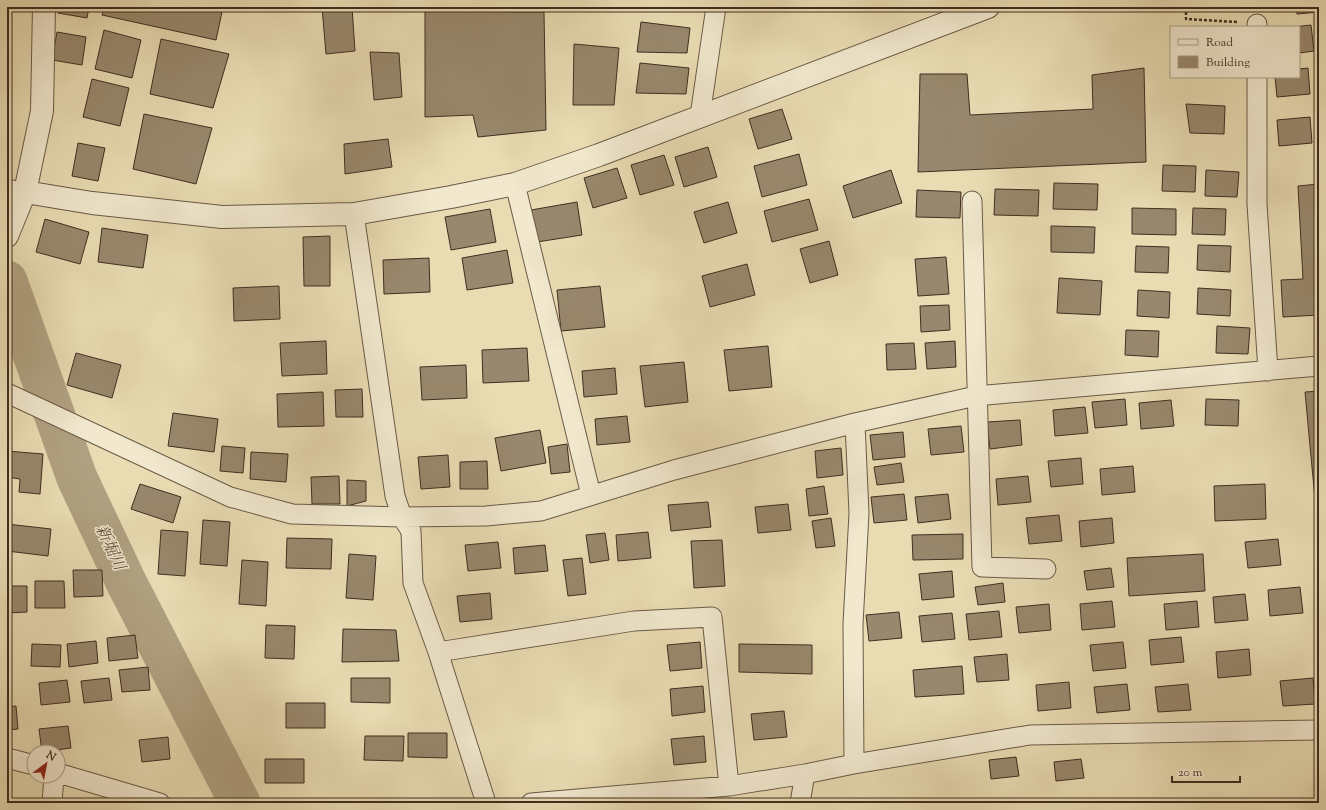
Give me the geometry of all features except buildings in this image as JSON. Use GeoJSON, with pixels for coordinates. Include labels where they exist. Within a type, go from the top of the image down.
{"type":"FeatureCollection","features":[{"type":"Feature","properties":{"kind":"street"},"geometry":{"type":"LineString","coordinates":[[7,236],[16,191],[42,111],[44,7]]}},
{"type":"Feature","properties":{"kind":"street"},"geometry":{"type":"LineString","coordinates":[[700,116],[716,7]]}},
{"type":"Feature","properties":{"kind":"street"},"geometry":{"type":"LineString","coordinates":[[16,191],[92,203],[222,216],[354,214],[450,197],[515,184],[599,155],[988,7]]}},
{"type":"Feature","properties":{"kind":"street"},"geometry":{"type":"LineString","coordinates":[[1257,78],[1257,204],[1268,371]]}},
{"type":"Feature","properties":{"kind":"street"},"geometry":{"type":"LineString","coordinates":[[515,184],[591,495]]}},
{"type":"Feature","properties":{"kind":"street"},"geometry":{"type":"LineString","coordinates":[[972,201],[976,396],[982,567],[1046,569]]}},
{"type":"Feature","properties":{"kind":"street"},"geometry":{"type":"LineString","coordinates":[[354,214],[395,496],[402,517],[410,531],[413,583],[438,652],[486,803]]}},
{"type":"Feature","properties":{"kind":"street"},"geometry":{"type":"LineString","coordinates":[[7,393],[230,497],[292,514],[402,517],[486,516],[541,511],[674,470],[854,423],[976,396],[1319,366]]}},
{"type":"Feature","properties":{"kind":"street"},"geometry":{"type":"LineString","coordinates":[[854,423],[858,513],[853,624],[854,764]]}},
{"type":"Feature","properties":{"kind":"street"},"geometry":{"type":"LineString","coordinates":[[438,652],[634,621],[712,617],[729,786]]}},
{"type":"Feature","properties":{"kind":"street"},"geometry":{"type":"LineString","coordinates":[[531,803],[729,786],[1030,735],[1319,730]]}},
{"type":"Feature","properties":{"kind":"street"},"geometry":{"type":"LineString","coordinates":[[7,758],[26,763]]}},
{"type":"Feature","properties":{"kind":"street"},"geometry":{"type":"LineString","coordinates":[[800,803],[805,774]]}},
{"type":"Feature","properties":{"kind":"street"},"geometry":{"type":"LineString","coordinates":[[66,775],[160,803]]}},
{"type":"Feature","properties":{"kind":"street"},"geometry":{"type":"LineString","coordinates":[[52,803],[53,784]]}},
{"type":"Feature","properties":{"kind":"path"},"geometry":{"type":"LineString","coordinates":[[1186,7],[1186,20],[1257,25]]}},
{"type":"Feature","properties":{"kind":"waterway","name":"新堀川"},"geometry":{"type":"LineString","coordinates":[[7,281],[77,478],[127,584],[240,803]]}}]}
